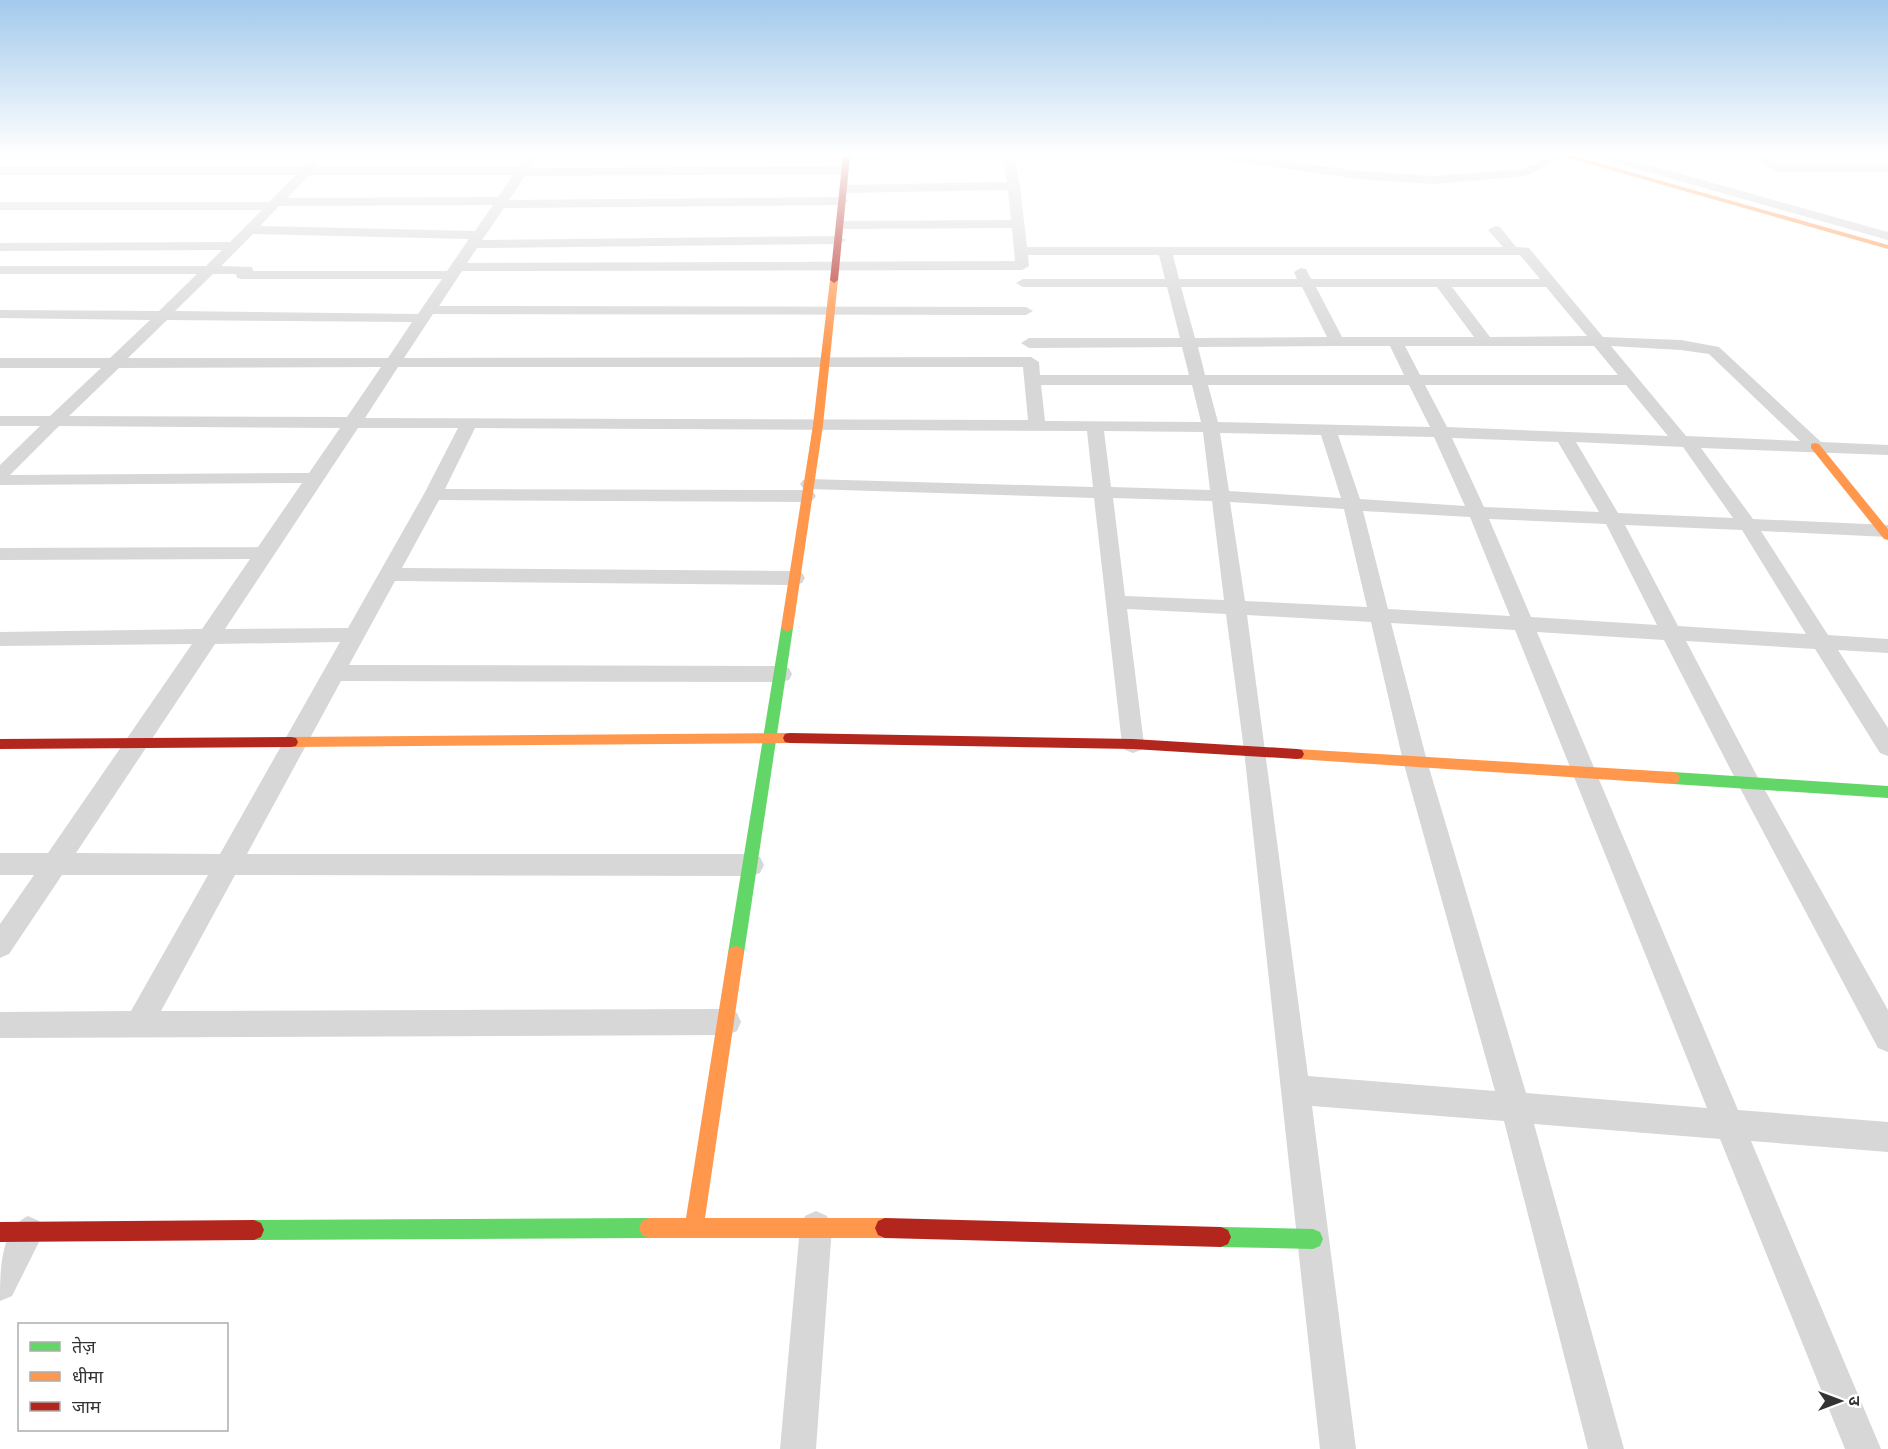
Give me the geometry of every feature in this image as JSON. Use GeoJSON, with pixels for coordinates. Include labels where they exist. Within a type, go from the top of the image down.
{"type":"FeatureCollection","features":[{"type":"Feature","properties":{"kind":"main road"},"geometry":{"type":"LineString","coordinates":[[1811,224],[1888,247]]}},
{"type":"Feature","properties":{"kind":"main road"},"geometry":{"type":"LineString","coordinates":[[694,1228],[818,425],[841,225]]}},
{"type":"Feature","properties":{"kind":"main road"},"geometry":{"type":"LineString","coordinates":[[1815,446],[1887,532]]}},
{"type":"Feature","properties":{"kind":"main road"},"geometry":{"type":"LineString","coordinates":[[0,744],[771,738],[1133,744],[1888,792]]}},
{"type":"Feature","properties":{"kind":"main road"},"geometry":{"type":"LineString","coordinates":[[14,1232],[816,1227],[1312,1239]]}},
{"type":"Feature","properties":{"kind":"street"},"geometry":{"type":"LineString","coordinates":[[0,478],[256,224]]}},
{"type":"Feature","properties":{"kind":"street"},"geometry":{"type":"LineString","coordinates":[[0,946],[487,224]]}},
{"type":"Feature","properties":{"kind":"street"},"geometry":{"type":"LineString","coordinates":[[841,225],[1018,224],[1037,426]]}},
{"type":"Feature","properties":{"kind":"street"},"geometry":{"type":"LineString","coordinates":[[1844,224],[1888,236]]}},
{"type":"Feature","properties":{"kind":"street"},"geometry":{"type":"LineString","coordinates":[[250,230],[476,239],[839,240]]}},
{"type":"Feature","properties":{"kind":"street"},"geometry":{"type":"LineString","coordinates":[[1495,230],[1509,245],[1510,251]]}},
{"type":"Feature","properties":{"kind":"street"},"geometry":{"type":"LineString","coordinates":[[0,247],[234,246]]}},
{"type":"Feature","properties":{"kind":"street"},"geometry":{"type":"LineString","coordinates":[[1165,251],[1171,283],[1210,428],[1220,496],[1255,750],[1338,1449]]}},
{"type":"Feature","properties":{"kind":"street"},"geometry":{"type":"LineString","coordinates":[[0,270],[247,270],[242,275],[837,266],[1165,251],[1524,251],[1630,380],[1685,441],[1747,524],[1888,747]]}},
{"type":"Feature","properties":{"kind":"street"},"geometry":{"type":"LineString","coordinates":[[1290,251],[1337,343]]}},
{"type":"Feature","properties":{"kind":"street"},"geometry":{"type":"LineString","coordinates":[[1023,283],[1551,284]]}},
{"type":"Feature","properties":{"kind":"street"},"geometry":{"type":"LineString","coordinates":[[1441,284],[1486,342]]}},
{"type":"Feature","properties":{"kind":"street"},"geometry":{"type":"LineString","coordinates":[[0,314],[425,314],[832,310],[1188,343],[1598,341],[1681,345],[1714,350],[1815,446]]}},
{"type":"Feature","properties":{"kind":"street"},"geometry":{"type":"LineString","coordinates":[[1395,342],[1441,433],[1477,512],[1863,1449]]}},
{"type":"Feature","properties":{"kind":"street"},"geometry":{"type":"LineString","coordinates":[[0,363],[1031,362]]}},
{"type":"Feature","properties":{"kind":"street"},"geometry":{"type":"LineString","coordinates":[[1033,380],[1630,380]]}},
{"type":"Feature","properties":{"kind":"street"},"geometry":{"type":"LineString","coordinates":[[0,421],[1095,426],[1441,433],[1888,450]]}},
{"type":"Feature","properties":{"kind":"street"},"geometry":{"type":"LineString","coordinates":[[139,1024],[226,864],[297,742],[470,423]]}},
{"type":"Feature","properties":{"kind":"street"},"geometry":{"type":"LineString","coordinates":[[1095,426],[1133,744]]}},
{"type":"Feature","properties":{"kind":"street"},"geometry":{"type":"LineString","coordinates":[[1328,430],[1352,504],[1415,761],[1515,1108],[1606,1449]]}},
{"type":"Feature","properties":{"kind":"street"},"geometry":{"type":"LineString","coordinates":[[1564,437],[1612,518],[1749,783],[1888,1038]]}},
{"type":"Feature","properties":{"kind":"street"},"geometry":{"type":"LineString","coordinates":[[0,478],[315,478]]}},
{"type":"Feature","properties":{"kind":"street"},"geometry":{"type":"LineString","coordinates":[[433,494],[808,490],[1104,492],[1220,496],[1477,512],[1887,532]]}},
{"type":"Feature","properties":{"kind":"street"},"geometry":{"type":"LineString","coordinates":[[0,554],[264,553]]}},
{"type":"Feature","properties":{"kind":"street"},"geometry":{"type":"LineString","coordinates":[[389,574],[795,578]]}},
{"type":"Feature","properties":{"kind":"street"},"geometry":{"type":"LineString","coordinates":[[1117,602],[1523,623],[1888,646]]}},
{"type":"Feature","properties":{"kind":"street"},"geometry":{"type":"LineString","coordinates":[[0,639],[355,635]]}},
{"type":"Feature","properties":{"kind":"street"},"geometry":{"type":"LineString","coordinates":[[334,673],[781,674]]}},
{"type":"Feature","properties":{"kind":"street"},"geometry":{"type":"LineString","coordinates":[[0,864],[751,865]]}},
{"type":"Feature","properties":{"kind":"street"},"geometry":{"type":"LineString","coordinates":[[0,1025],[727,1022]]}},
{"type":"Feature","properties":{"kind":"street"},"geometry":{"type":"LineString","coordinates":[[1295,1090],[1888,1137]]}},
{"type":"Feature","properties":{"kind":"street"},"geometry":{"type":"LineString","coordinates":[[798,1449],[816,1227]]}},
{"type":"Feature","properties":{"kind":"street"},"geometry":{"type":"LineString","coordinates":[[0,1284],[14,1232]]}},
{"type":"Feature","properties":{"kind":"traffic: fast"},"geometry":{"type":"LineString","coordinates":[[736,953],[787,628]]}},
{"type":"Feature","properties":{"kind":"traffic: fast"},"geometry":{"type":"LineString","coordinates":[[1673,778],[1888,792]]}},
{"type":"Feature","properties":{"kind":"traffic: fast"},"geometry":{"type":"LineString","coordinates":[[254,1230],[649,1228]]}},
{"type":"Feature","properties":{"kind":"traffic: fast"},"geometry":{"type":"LineString","coordinates":[[1221,1237],[1313,1239]]}},
{"type":"Feature","properties":{"kind":"traffic: slow"},"geometry":{"type":"LineString","coordinates":[[1805,224],[1888,247]]}},
{"type":"Feature","properties":{"kind":"traffic: slow"},"geometry":{"type":"LineString","coordinates":[[787,628],[818,425],[834,280]]}},
{"type":"Feature","properties":{"kind":"traffic: slow"},"geometry":{"type":"LineString","coordinates":[[1815,446],[1888,536]]}},
{"type":"Feature","properties":{"kind":"traffic: slow"},"geometry":{"type":"LineString","coordinates":[[291,742],[790,738]]}},
{"type":"Feature","properties":{"kind":"traffic: slow"},"geometry":{"type":"LineString","coordinates":[[1297,754],[1673,778]]}},
{"type":"Feature","properties":{"kind":"traffic: slow"},"geometry":{"type":"LineString","coordinates":[[694,1228],[736,953]]}},
{"type":"Feature","properties":{"kind":"traffic: slow"},"geometry":{"type":"LineString","coordinates":[[649,1228],[885,1228]]}},
{"type":"Feature","properties":{"kind":"traffic: jam"},"geometry":{"type":"LineString","coordinates":[[834,280],[840,224]]}},
{"type":"Feature","properties":{"kind":"traffic: jam"},"geometry":{"type":"LineString","coordinates":[[790,738],[1133,744],[1297,754]]}},
{"type":"Feature","properties":{"kind":"traffic: jam"},"geometry":{"type":"LineString","coordinates":[[0,744],[291,742]]}},
{"type":"Feature","properties":{"kind":"traffic: jam"},"geometry":{"type":"LineString","coordinates":[[885,1228],[1221,1237]]}},
{"type":"Feature","properties":{"kind":"traffic: jam"},"geometry":{"type":"LineString","coordinates":[[0,1232],[254,1230]]}}]}
